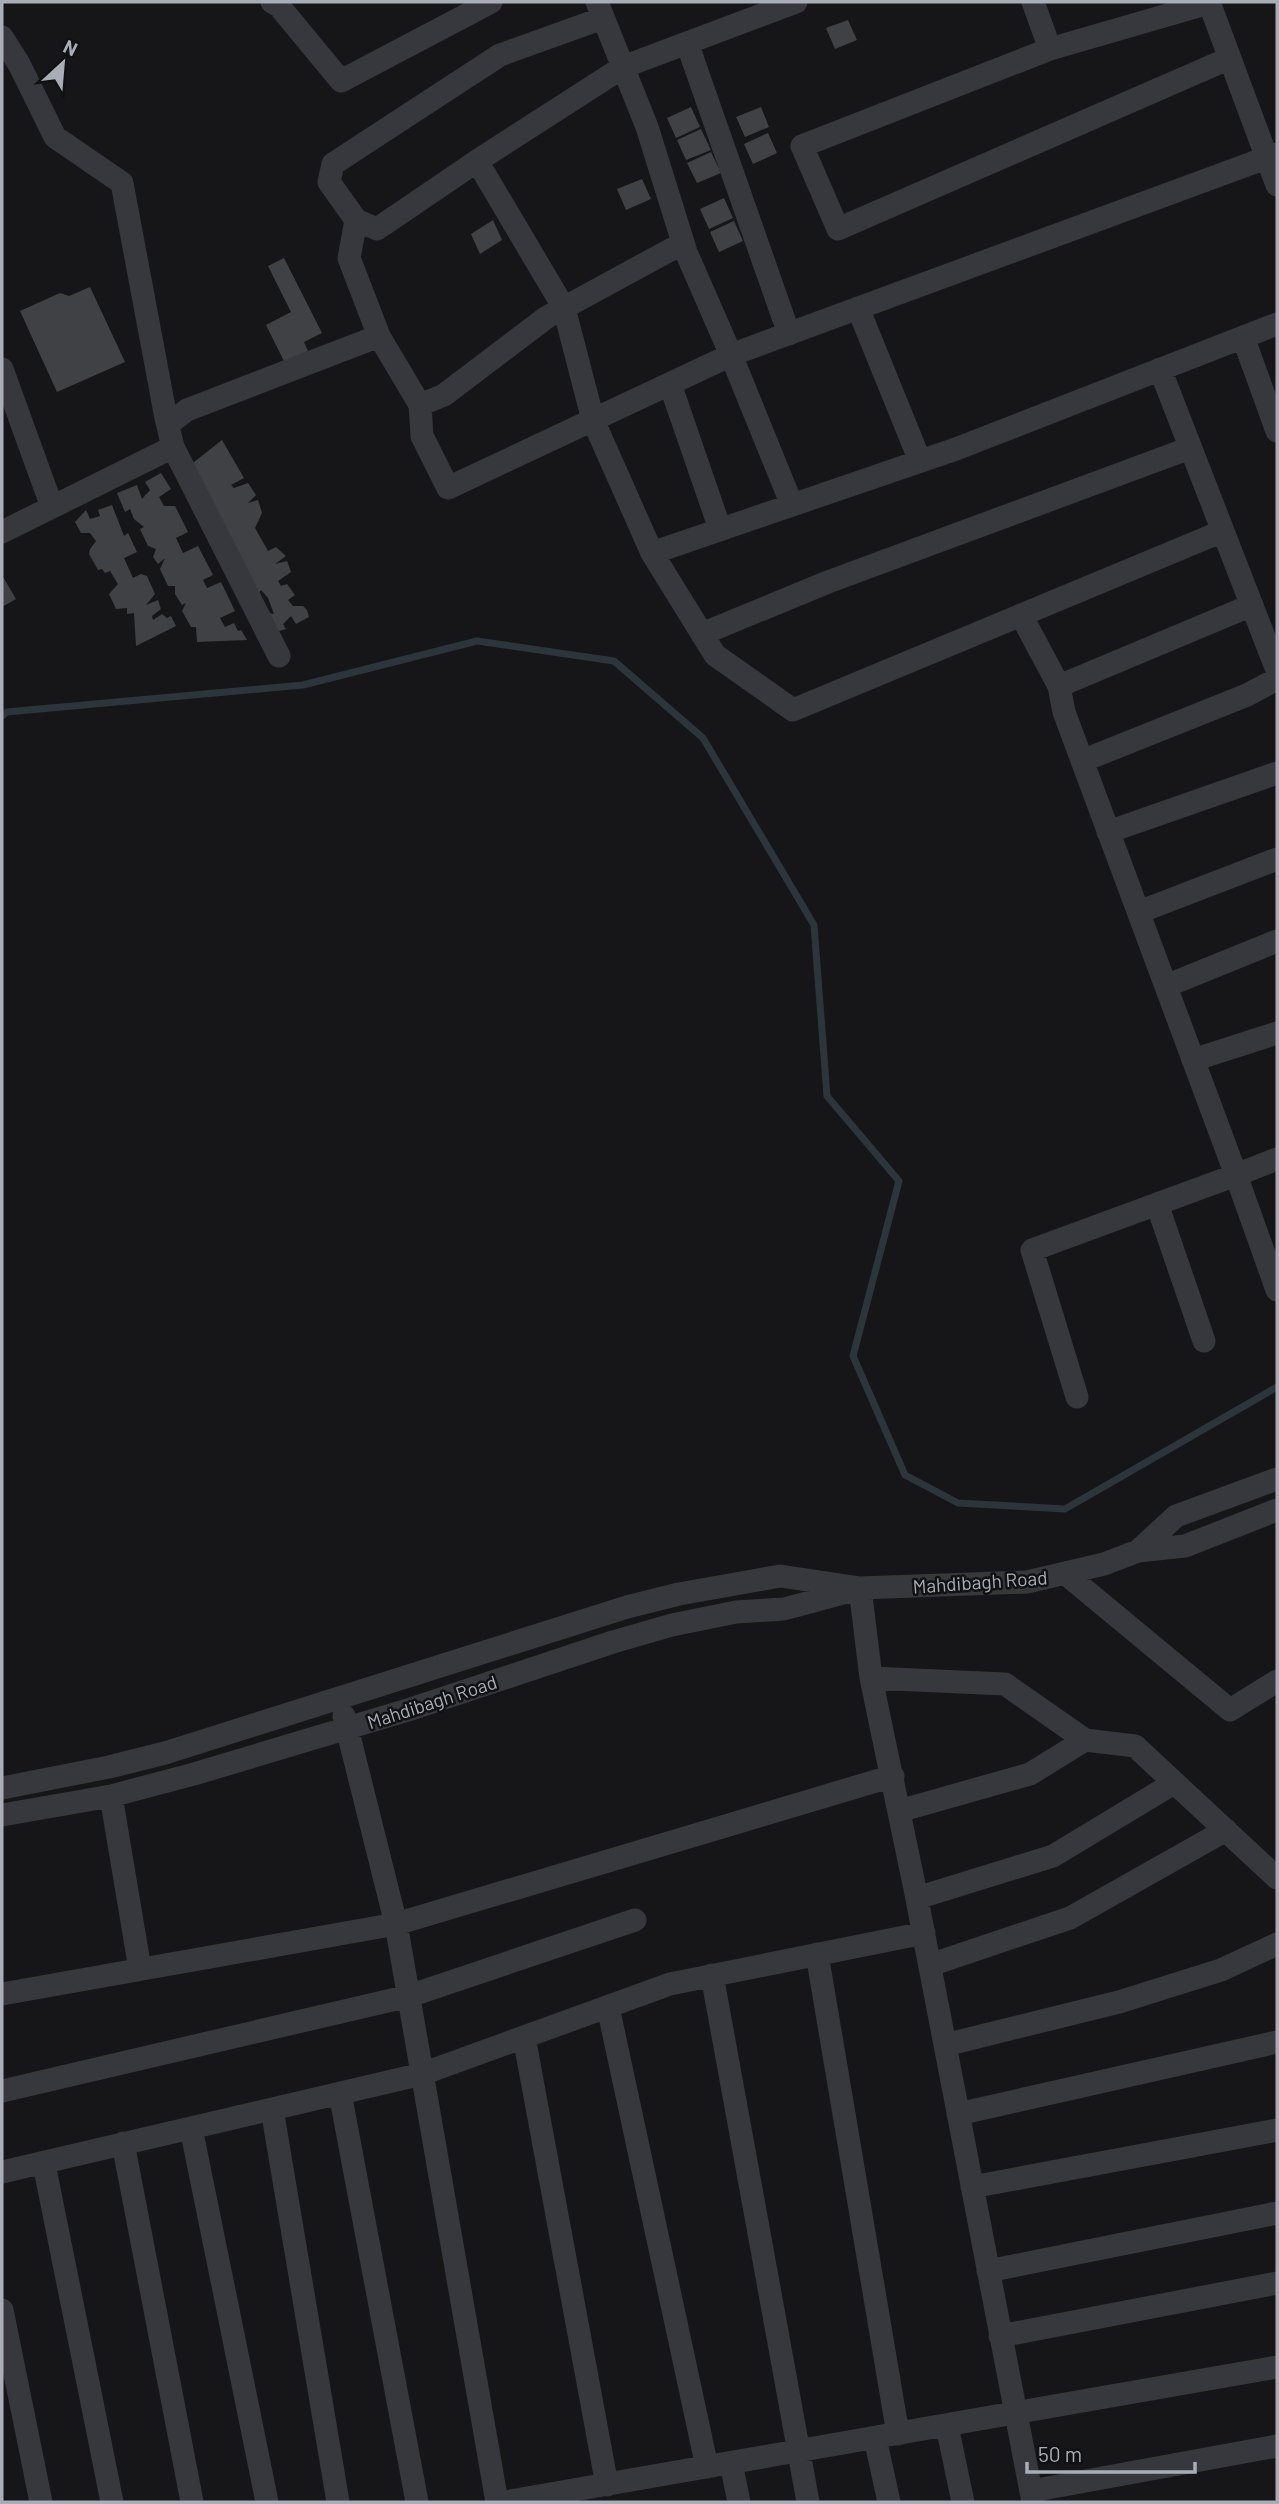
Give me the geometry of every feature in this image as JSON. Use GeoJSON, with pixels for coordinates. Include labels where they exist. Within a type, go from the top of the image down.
{"type":"FeatureCollection","features":[{"type":"Feature","properties":{"kind":"street"},"geometry":{"type":"LineString","coordinates":[[272,2],[279,6],[341,81],[491,2]]}},
{"type":"Feature","properties":{"kind":"street"},"geometry":{"type":"LineString","coordinates":[[792,505],[683,243],[647,127],[623,67],[600,10],[500,55],[333,164],[329,182],[356,220],[377,229],[477,160],[623,67],[796,2]]}},
{"type":"Feature","properties":{"kind":"street"},"geometry":{"type":"LineString","coordinates":[[1032,2],[1050,50]]}},
{"type":"Feature","properties":{"kind":"street"},"geometry":{"type":"LineString","coordinates":[[1230,58],[838,229],[802,146],[1050,50],[1209,2],[1272,157],[1277,185]]}},
{"type":"Feature","properties":{"kind":"street"},"geometry":{"type":"LineString","coordinates":[[2,37],[19,64],[55,137],[122,183],[173,447],[279,656]]}},
{"type":"Feature","properties":{"kind":"street"},"geometry":{"type":"LineString","coordinates":[[687,43],[789,334]]}},
{"type":"Feature","properties":{"kind":"street"},"geometry":{"type":"LineString","coordinates":[[356,220],[349,258],[379,336],[420,405],[422,436],[447,488],[731,355],[1272,157]]}},
{"type":"Feature","properties":{"kind":"street"},"geometry":{"type":"LineString","coordinates":[[477,160],[564,308],[593,420],[652,553],[715,654],[793,710],[1223,531]]}},
{"type":"Feature","properties":{"kind":"street"},"geometry":{"type":"LineString","coordinates":[[420,405],[444,395],[547,317],[683,243]]}},
{"type":"Feature","properties":{"kind":"street"},"geometry":{"type":"LineString","coordinates":[[858,308],[920,461]]}},
{"type":"Feature","properties":{"kind":"street"},"geometry":{"type":"LineString","coordinates":[[652,553],[920,461],[1277,324]]}},
{"type":"Feature","properties":{"kind":"street"},"geometry":{"type":"LineString","coordinates":[[166,418],[174,421],[187,410],[379,336]]}},
{"type":"Feature","properties":{"kind":"street"},"geometry":{"type":"LineString","coordinates":[[1243,337],[1277,431]]}},
{"type":"Feature","properties":{"kind":"street"},"geometry":{"type":"LineString","coordinates":[[2,369],[51,507]]}},
{"type":"Feature","properties":{"kind":"street"},"geometry":{"type":"LineString","coordinates":[[1160,369],[1277,670]]}},
{"type":"Feature","properties":{"kind":"street"},"geometry":{"type":"LineString","coordinates":[[670,384],[720,529]]}},
{"type":"Feature","properties":{"kind":"street"},"geometry":{"type":"LineString","coordinates":[[2,532],[173,447]]}},
{"type":"Feature","properties":{"kind":"street"},"geometry":{"type":"LineString","coordinates":[[702,635],[828,582],[1190,448]]}},
{"type":"Feature","properties":{"kind":"street"},"geometry":{"type":"LineString","coordinates":[[1059,686],[1252,605]]}},
{"type":"Feature","properties":{"kind":"street"},"geometry":{"type":"LineString","coordinates":[[1021,615],[1059,686],[1064,712],[1277,1290]]}},
{"type":"Feature","properties":{"kind":"street"},"geometry":{"type":"LineString","coordinates":[[1082,761],[1247,695],[1277,679]]}},
{"type":"Feature","properties":{"kind":"street"},"geometry":{"type":"LineString","coordinates":[[1108,832],[1277,773]]}},
{"type":"Feature","properties":{"kind":"street"},"geometry":{"type":"LineString","coordinates":[[1139,912],[1277,859]]}},
{"type":"Feature","properties":{"kind":"street"},"geometry":{"type":"LineString","coordinates":[[1166,986],[1277,941]]}},
{"type":"Feature","properties":{"kind":"street"},"geometry":{"type":"LineString","coordinates":[[1194,1060],[1277,1033]]}},
{"type":"Feature","properties":{"kind":"street"},"geometry":{"type":"LineString","coordinates":[[1077,1397],[1032,1250],[1277,1159]]}},
{"type":"Feature","properties":{"kind":"street"},"geometry":{"type":"LineString","coordinates":[[1157,1204],[1204,1341]]}},
{"type":"Feature","properties":{"kind":"street","name":"Mahdibagh Road"},"geometry":{"type":"LineString","coordinates":[[1138,1551],[1176,1517],[1277,1479]]}},
{"type":"Feature","properties":{"kind":"street","name":"Mahdibagh Road"},"geometry":{"type":"LineString","coordinates":[[2,1788],[165,1754],[626,1607],[679,1594],[780,1576],[860,1588],[1027,1582],[1067,1575],[1138,1551],[1185,1546],[1277,1510]]}},
{"type":"Feature","properties":{"kind":"street"},"geometry":{"type":"LineString","coordinates":[[1067,1575],[1230,1710],[1277,1682]]}},
{"type":"Feature","properties":{"kind":"street"},"geometry":{"type":"LineString","coordinates":[[860,1588],[871,1678],[924,1933],[1032,2497],[1277,2446]]}},
{"type":"Feature","properties":{"kind":"street","name":"Mahdibagh Road"},"geometry":{"type":"LineString","coordinates":[[2,1815],[111,1796],[173,1780],[349,1729],[672,1625],[736,1612],[785,1609],[860,1588]]}},
{"type":"Feature","properties":{"kind":"street"},"geometry":{"type":"LineString","coordinates":[[871,1678],[1005,1684],[1086,1740],[1135,1746],[1277,1878]]}},
{"type":"Feature","properties":{"kind":"street"},"geometry":{"type":"LineString","coordinates":[[338,1700],[349,1729],[396,1924],[496,2502]]}},
{"type":"Feature","properties":{"kind":"street"},"geometry":{"type":"LineString","coordinates":[[899,1811],[1030,1774],[1086,1740]]}},
{"type":"Feature","properties":{"kind":"street"},"geometry":{"type":"LineString","coordinates":[[2,1994],[396,1924],[893,1776]]}},
{"type":"Feature","properties":{"kind":"street"},"geometry":{"type":"LineString","coordinates":[[917,1898],[1053,1856],[1174,1783]]}},
{"type":"Feature","properties":{"kind":"street"},"geometry":{"type":"LineString","coordinates":[[111,1796],[140,1969]]}},
{"type":"Feature","properties":{"kind":"street"},"geometry":{"type":"LineString","coordinates":[[930,1965],[1070,1918],[1226,1830]]}},
{"type":"Feature","properties":{"kind":"street"},"geometry":{"type":"LineString","coordinates":[[2,2091],[409,1996],[635,1920]]}},
{"type":"Feature","properties":{"kind":"street"},"geometry":{"type":"LineString","coordinates":[[2,2172],[422,2074],[670,1984],[924,1933]]}},
{"type":"Feature","properties":{"kind":"street"},"geometry":{"type":"LineString","coordinates":[[945,2045],[1119,2002],[1222,1969],[1277,1944]]}},
{"type":"Feature","properties":{"kind":"street"},"geometry":{"type":"LineString","coordinates":[[817,1954],[898,2434]]}},
{"type":"Feature","properties":{"kind":"street"},"geometry":{"type":"LineString","coordinates":[[712,1975],[808,2502]]}},
{"type":"Feature","properties":{"kind":"street"},"geometry":{"type":"LineString","coordinates":[[607,2007],[707,2467]]}},
{"type":"Feature","properties":{"kind":"street"},"geometry":{"type":"LineString","coordinates":[[524,2037],[607,2484]]}},
{"type":"Feature","properties":{"kind":"street"},"geometry":{"type":"LineString","coordinates":[[958,2114],[1277,2042]]}},
{"type":"Feature","properties":{"kind":"street"},"geometry":{"type":"LineString","coordinates":[[340,2093],[417,2502]]}},
{"type":"Feature","properties":{"kind":"street"},"geometry":{"type":"LineString","coordinates":[[272,2109],[338,2502]]}},
{"type":"Feature","properties":{"kind":"street"},"geometry":{"type":"LineString","coordinates":[[191,2128],[267,2502]]}},
{"type":"Feature","properties":{"kind":"street"},"geometry":{"type":"LineString","coordinates":[[972,2188],[1277,2130]]}},
{"type":"Feature","properties":{"kind":"street"},"geometry":{"type":"LineString","coordinates":[[123,2143],[192,2502]]}},
{"type":"Feature","properties":{"kind":"street"},"geometry":{"type":"LineString","coordinates":[[44,2164],[112,2502]]}},
{"type":"Feature","properties":{"kind":"street"},"geometry":{"type":"LineString","coordinates":[[988,2271],[1277,2213]]}},
{"type":"Feature","properties":{"kind":"street"},"geometry":{"type":"LineString","coordinates":[[1000,2336],[1277,2283]]}},
{"type":"Feature","properties":{"kind":"street"},"geometry":{"type":"LineString","coordinates":[[2,2309],[41,2502]]}},
{"type":"Feature","properties":{"kind":"street"},"geometry":{"type":"LineString","coordinates":[[505,2502],[1277,2367]]}},
{"type":"Feature","properties":{"kind":"street"},"geometry":{"type":"LineString","coordinates":[[947,2426],[963,2502]]}},
{"type":"Feature","properties":{"kind":"street"},"geometry":{"type":"LineString","coordinates":[[875,2438],[889,2502]]}},
{"type":"Feature","properties":{"kind":"street"},"geometry":{"type":"LineString","coordinates":[[731,2463],[739,2502]]}},
{"type":"Feature","properties":{"kind":"building"},"geometry":{"type":"Polygon","coordinates":[[[848,20],[857,40],[835,49],[826,28],[848,20]]]}},
{"type":"Feature","properties":{"kind":"building"},"geometry":{"type":"Polygon","coordinates":[[[691,107],[700,127],[676,138],[667,118],[691,107]]]}},
{"type":"Feature","properties":{"kind":"building"},"geometry":{"type":"Polygon","coordinates":[[[761,107],[769,127],[745,137],[736,117],[761,107]]]}},
{"type":"Feature","properties":{"kind":"building"},"geometry":{"type":"Polygon","coordinates":[[[701,129],[711,150],[686,160],[677,140],[701,129]]]}},
{"type":"Feature","properties":{"kind":"building"},"geometry":{"type":"Polygon","coordinates":[[[768,133],[777,153],[753,164],[744,144],[768,133]]]}},
{"type":"Feature","properties":{"kind":"building"},"geometry":{"type":"Polygon","coordinates":[[[711,152],[721,173],[697,183],[687,163],[711,152]]]}},
{"type":"Feature","properties":{"kind":"building"},"geometry":{"type":"Polygon","coordinates":[[[642,179],[651,199],[626,210],[617,189],[642,179]]]}},
{"type":"Feature","properties":{"kind":"building"},"geometry":{"type":"Polygon","coordinates":[[[724,198],[733,218],[709,229],[700,209],[724,198]]]}},
{"type":"Feature","properties":{"kind":"building"},"geometry":{"type":"Polygon","coordinates":[[[493,220],[502,240],[480,254],[471,234],[493,220]]]}},
{"type":"Feature","properties":{"kind":"building"},"geometry":{"type":"Polygon","coordinates":[[[734,221],[743,241],[719,252],[710,232],[734,221]]]}},
{"type":"Feature","properties":{"kind":"building"},"geometry":{"type":"Polygon","coordinates":[[[284,258],[322,333],[304,342],[308,351],[285,363],[266,325],[291,312],[268,266],[284,258]]]}},
{"type":"Feature","properties":{"kind":"building"},"geometry":{"type":"Polygon","coordinates":[[[90,287],[125,362],[57,392],[20,311],[60,293],[69,296],[90,287]]]}},
{"type":"Feature","properties":{"kind":"building"},"geometry":{"type":"Polygon","coordinates":[[[222,440],[244,478],[231,485],[234,488],[248,483],[256,495],[248,503],[258,500],[262,513],[255,528],[268,551],[276,547],[286,556],[275,564],[287,561],[291,572],[278,581],[281,586],[287,584],[295,595],[288,600],[293,606],[303,606],[307,610],[309,617],[296,624],[291,616],[283,624],[286,629],[276,632],[269,613],[274,614],[268,598],[261,590],[258,594],[189,466],[222,440]]]}},
{"type":"Feature","properties":{"kind":"building"},"geometry":{"type":"Polygon","coordinates":[[[161,473],[171,489],[159,497],[164,506],[175,506],[188,532],[176,538],[183,553],[198,546],[213,575],[203,580],[207,588],[221,582],[235,611],[220,618],[225,627],[234,623],[247,640],[197,642],[196,627],[191,627],[182,611],[186,603],[182,605],[175,594],[175,586],[168,586],[160,569],[165,558],[158,564],[153,557],[156,549],[148,546],[140,529],[144,527],[134,519],[130,509],[125,512],[117,493],[137,485],[142,499],[150,490],[145,482],[161,473]]]}},
{"type":"Feature","properties":{"kind":"building"},"geometry":{"type":"Polygon","coordinates":[[[112,505],[124,536],[128,533],[137,552],[124,558],[133,578],[141,574],[147,576],[155,594],[146,605],[158,600],[161,609],[152,616],[153,620],[162,614],[167,618],[171,616],[176,626],[136,646],[134,613],[127,614],[127,608],[116,609],[109,594],[118,584],[110,571],[105,573],[102,569],[98,570],[89,554],[96,541],[90,533],[81,533],[75,522],[86,510],[90,519],[100,516],[98,510],[112,505]]]}},
{"type":"Feature","properties":{"kind":"building"},"geometry":{"type":"Polygon","coordinates":[[[2,575],[16,599],[2,607],[2,575]]]}},
{"type":"Feature","properties":{"kind":"waterway"},"geometry":{"type":"LineString","coordinates":[[2,716],[7,712],[303,685],[477,641],[614,661],[703,738],[814,925],[827,1096],[899,1181],[853,1356],[905,1475],[958,1503],[1065,1509],[1277,1387]]}}]}
